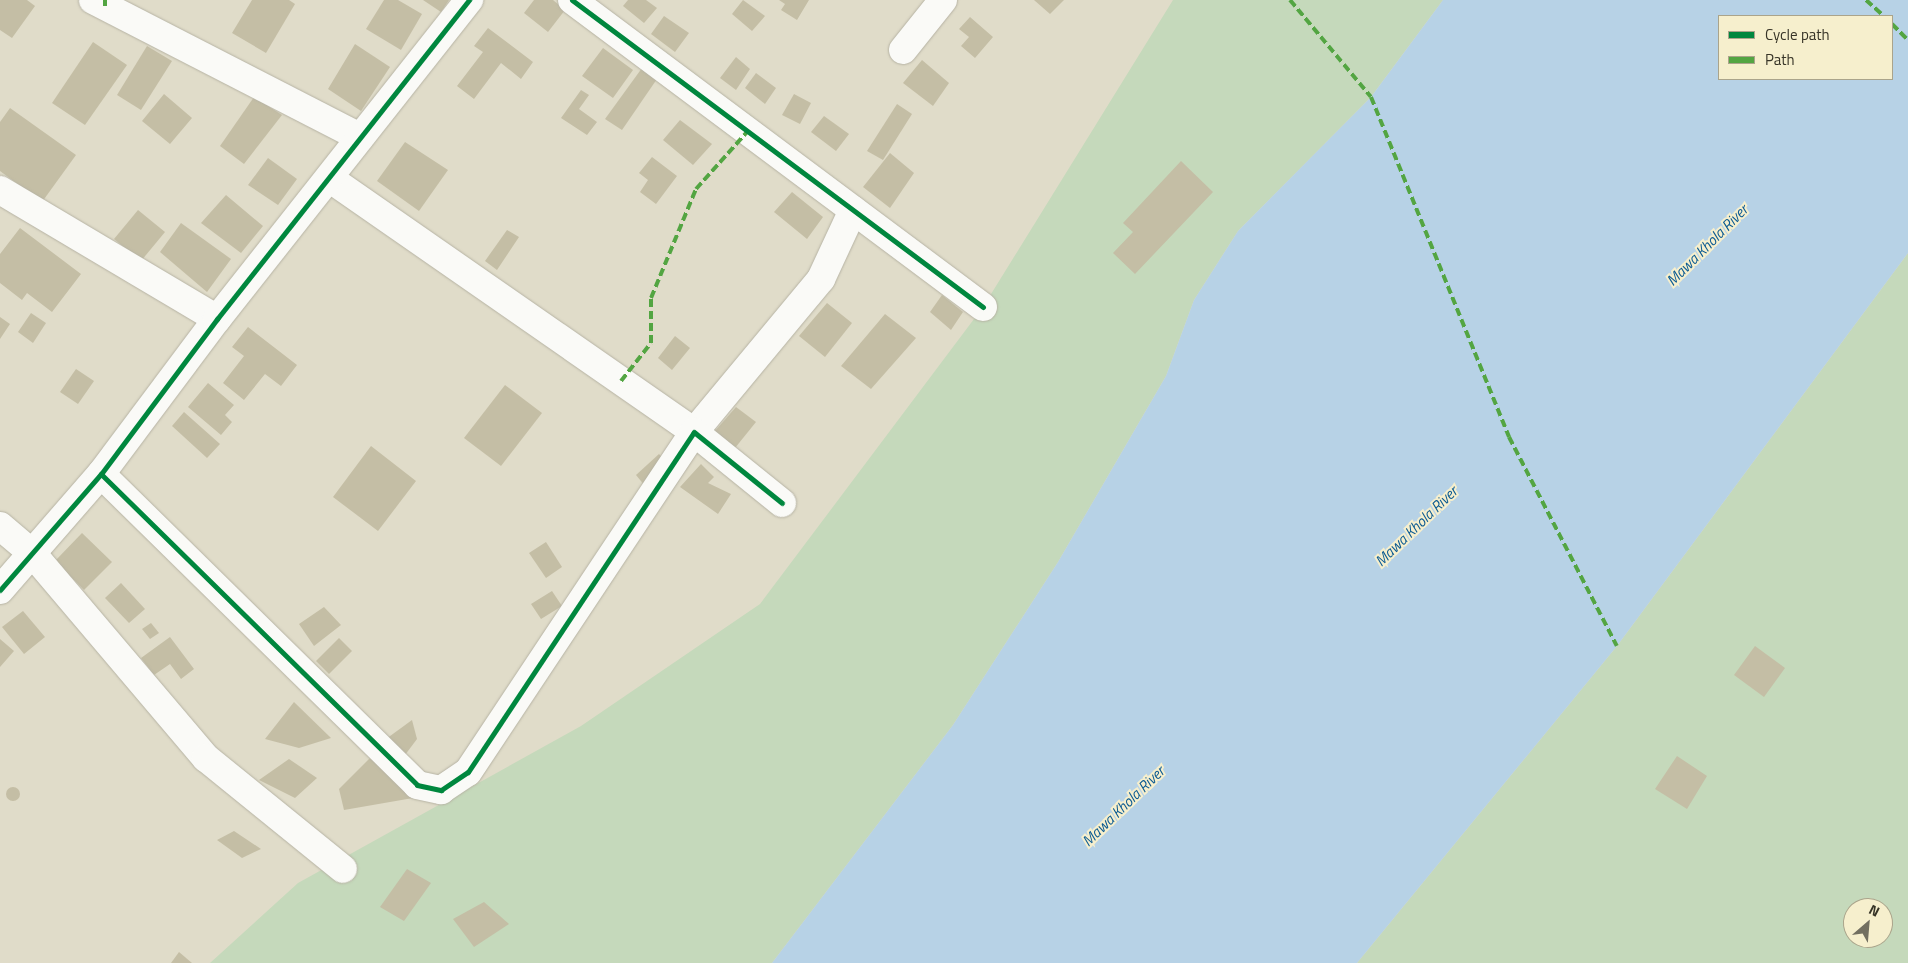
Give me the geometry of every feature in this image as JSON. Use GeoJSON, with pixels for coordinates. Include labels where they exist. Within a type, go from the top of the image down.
{"type":"FeatureCollection","features":[{"type":"Feature","properties":{"kind":"street"},"geometry":{"type":"LineString","coordinates":[[93,0],[360,137]]}},
{"type":"Feature","properties":{"kind":"street"},"geometry":{"type":"LineString","coordinates":[[0,590],[101,474],[217,319],[469,0]]}},
{"type":"Feature","properties":{"kind":"street"},"geometry":{"type":"LineString","coordinates":[[572,0],[983,307]]}},
{"type":"Feature","properties":{"kind":"street"},"geometry":{"type":"LineString","coordinates":[[903,50],[943,0]]}},
{"type":"Feature","properties":{"kind":"street"},"geometry":{"type":"LineString","coordinates":[[329,178],[694,432],[782,503]]}},
{"type":"Feature","properties":{"kind":"street"},"geometry":{"type":"LineString","coordinates":[[0,190],[217,319]]}},
{"type":"Feature","properties":{"kind":"street"},"geometry":{"type":"LineString","coordinates":[[101,474],[417,785],[441,790],[468,772],[694,432],[821,279],[853,210]]}},
{"type":"Feature","properties":{"kind":"street"},"geometry":{"type":"LineString","coordinates":[[0,526],[32,553],[206,758],[343,870]]}},
{"type":"Feature","properties":{"kind":"green space"},"geometry":{"type":"Polygon","coordinates":[[[1173,0],[1443,0],[1371,97],[1238,231],[1194,300],[1166,376],[1058,562],[953,725],[772,963],[210,963],[298,883],[581,726],[760,604],[983,307],[1173,0]]]}},
{"type":"Feature","properties":{"kind":"green space"},"geometry":{"type":"Polygon","coordinates":[[[1908,253],[1908,963],[1357,963],[1617,646],[1908,253]]]}},
{"type":"Feature","properties":{"kind":"water","name":"Mawa Khola River"},"geometry":{"type":"Polygon","coordinates":[[[1443,0],[1908,0],[1908,253],[1617,646],[1357,963],[772,963],[953,725],[1058,562],[1166,376],[1194,300],[1238,231],[1371,97],[1443,0]]]}},
{"type":"Feature","properties":{"kind":"building"},"geometry":{"type":"Polygon","coordinates":[[[0,0],[27,0],[35,6],[12,38],[0,30],[0,0]]]}},
{"type":"Feature","properties":{"kind":"building"},"geometry":{"type":"Polygon","coordinates":[[[252,0],[289,0],[295,4],[266,53],[232,33],[252,0]]]}},
{"type":"Feature","properties":{"kind":"building"},"geometry":{"type":"Polygon","coordinates":[[[384,0],[398,0],[422,14],[401,50],[366,29],[384,0]]]}},
{"type":"Feature","properties":{"kind":"building"},"geometry":{"type":"Polygon","coordinates":[[[423,0],[449,0],[441,12],[423,0]]]}},
{"type":"Feature","properties":{"kind":"building"},"geometry":{"type":"Polygon","coordinates":[[[534,0],[553,0],[565,10],[548,32],[524,13],[534,0]]]}},
{"type":"Feature","properties":{"kind":"building"},"geometry":{"type":"Polygon","coordinates":[[[628,0],[646,0],[657,8],[644,23],[623,6],[628,0]]]}},
{"type":"Feature","properties":{"kind":"building"},"geometry":{"type":"Polygon","coordinates":[[[743,0],[765,16],[752,31],[732,14],[743,0]]]}},
{"type":"Feature","properties":{"kind":"building"},"geometry":{"type":"Polygon","coordinates":[[[779,0],[809,0],[797,20],[781,10],[785,4],[779,0]]]}},
{"type":"Feature","properties":{"kind":"building"},"geometry":{"type":"Polygon","coordinates":[[[1034,0],[1064,0],[1050,14],[1034,0]]]}},
{"type":"Feature","properties":{"kind":"building"},"geometry":{"type":"Polygon","coordinates":[[[664,16],[689,33],[675,52],[651,34],[664,16]]]}},
{"type":"Feature","properties":{"kind":"building"},"geometry":{"type":"Polygon","coordinates":[[[970,17],[993,37],[975,58],[961,46],[969,37],[959,29],[970,17]]]}},
{"type":"Feature","properties":{"kind":"building"},"geometry":{"type":"Polygon","coordinates":[[[488,28],[533,62],[521,79],[501,63],[474,99],[457,86],[483,52],[474,46],[488,28]]]}},
{"type":"Feature","properties":{"kind":"building"},"geometry":{"type":"Polygon","coordinates":[[[93,42],[127,65],[85,125],[52,103],[93,42]]]}},
{"type":"Feature","properties":{"kind":"building"},"geometry":{"type":"Polygon","coordinates":[[[355,44],[390,67],[361,111],[328,89],[355,44]]]}},
{"type":"Feature","properties":{"kind":"building"},"geometry":{"type":"Polygon","coordinates":[[[147,46],[172,61],[141,110],[117,95],[147,46]]]}},
{"type":"Feature","properties":{"kind":"building"},"geometry":{"type":"Polygon","coordinates":[[[603,48],[633,70],[613,98],[582,76],[603,48]]]}},
{"type":"Feature","properties":{"kind":"building"},"geometry":{"type":"Polygon","coordinates":[[[736,57],[750,69],[736,90],[720,78],[736,57]]]}},
{"type":"Feature","properties":{"kind":"building"},"geometry":{"type":"Polygon","coordinates":[[[922,60],[949,83],[933,106],[903,83],[922,60]]]}},
{"type":"Feature","properties":{"kind":"building"},"geometry":{"type":"Polygon","coordinates":[[[642,68],[657,79],[622,130],[605,119],[642,68]]]}},
{"type":"Feature","properties":{"kind":"building"},"geometry":{"type":"Polygon","coordinates":[[[756,73],[776,88],[765,104],[745,88],[756,73]]]}},
{"type":"Feature","properties":{"kind":"building"},"geometry":{"type":"Polygon","coordinates":[[[581,90],[589,95],[579,109],[597,122],[587,135],[561,118],[581,90]]]}},
{"type":"Feature","properties":{"kind":"building"},"geometry":{"type":"Polygon","coordinates":[[[164,94],[192,118],[170,144],[142,121],[164,94]]]}},
{"type":"Feature","properties":{"kind":"building"},"geometry":{"type":"Polygon","coordinates":[[[794,94],[811,103],[800,124],[782,115],[794,94]]]}},
{"type":"Feature","properties":{"kind":"building"},"geometry":{"type":"Polygon","coordinates":[[[254,97],[282,115],[244,164],[220,146],[254,97]]]}},
{"type":"Feature","properties":{"kind":"building"},"geometry":{"type":"Polygon","coordinates":[[[897,104],[912,114],[883,160],[867,151],[897,104]]]}},
{"type":"Feature","properties":{"kind":"building"},"geometry":{"type":"Polygon","coordinates":[[[10,108],[76,155],[42,202],[0,171],[0,122],[10,108]]]}},
{"type":"Feature","properties":{"kind":"building"},"geometry":{"type":"Polygon","coordinates":[[[824,116],[849,134],[836,151],[811,132],[824,116]]]}},
{"type":"Feature","properties":{"kind":"building"},"geometry":{"type":"Polygon","coordinates":[[[680,120],[712,144],[693,165],[663,140],[680,120]]]}},
{"type":"Feature","properties":{"kind":"building"},"geometry":{"type":"Polygon","coordinates":[[[405,142],[448,170],[419,211],[377,181],[405,142]]]}},
{"type":"Feature","properties":{"kind":"building"},"geometry":{"type":"Polygon","coordinates":[[[890,153],[914,173],[890,208],[863,187],[890,153]]]}},
{"type":"Feature","properties":{"kind":"building"},"geometry":{"type":"Polygon","coordinates":[[[652,157],[677,176],[656,204],[640,192],[648,180],[639,173],[652,157]]]}},
{"type":"Feature","properties":{"kind":"building"},"geometry":{"type":"Polygon","coordinates":[[[268,158],[297,179],[278,205],[248,185],[268,158]]]}},
{"type":"Feature","properties":{"kind":"building"},"geometry":{"type":"Polygon","coordinates":[[[1181,161],[1213,192],[1135,274],[1113,253],[1133,232],[1123,223],[1181,161]]]}},
{"type":"Feature","properties":{"kind":"building"},"geometry":{"type":"Polygon","coordinates":[[[792,192],[823,217],[807,239],[774,212],[792,192]]]}},
{"type":"Feature","properties":{"kind":"building"},"geometry":{"type":"Polygon","coordinates":[[[226,195],[263,226],[241,253],[201,223],[226,195]]]}},
{"type":"Feature","properties":{"kind":"building"},"geometry":{"type":"Polygon","coordinates":[[[138,210],[165,232],[141,261],[114,239],[138,210]]]}},
{"type":"Feature","properties":{"kind":"building"},"geometry":{"type":"Polygon","coordinates":[[[181,223],[231,259],[207,292],[160,252],[181,223]]]}},
{"type":"Feature","properties":{"kind":"building"},"geometry":{"type":"Polygon","coordinates":[[[20,228],[81,274],[52,312],[27,293],[22,300],[0,283],[0,254],[20,228]]]}},
{"type":"Feature","properties":{"kind":"building"},"geometry":{"type":"Polygon","coordinates":[[[507,230],[519,237],[497,270],[485,261],[507,230]]]}},
{"type":"Feature","properties":{"kind":"building"},"geometry":{"type":"Polygon","coordinates":[[[942,295],[963,312],[951,330],[930,312],[942,295]]]}},
{"type":"Feature","properties":{"kind":"building"},"geometry":{"type":"Polygon","coordinates":[[[827,303],[852,323],[825,357],[799,336],[827,303]]]}},
{"type":"Feature","properties":{"kind":"building"},"geometry":{"type":"Polygon","coordinates":[[[31,313],[46,323],[33,343],[18,332],[31,313]]]}},
{"type":"Feature","properties":{"kind":"building"},"geometry":{"type":"Polygon","coordinates":[[[885,314],[916,338],[871,389],[841,366],[885,314]]]}},
{"type":"Feature","properties":{"kind":"building"},"geometry":{"type":"Polygon","coordinates":[[[0,317],[10,324],[0,339],[0,317]]]}},
{"type":"Feature","properties":{"kind":"building"},"geometry":{"type":"Polygon","coordinates":[[[248,327],[297,365],[281,386],[265,374],[244,400],[223,383],[244,356],[232,347],[248,327]]]}},
{"type":"Feature","properties":{"kind":"building"},"geometry":{"type":"Polygon","coordinates":[[[675,336],[690,348],[672,370],[658,358],[675,336]]]}},
{"type":"Feature","properties":{"kind":"building"},"geometry":{"type":"Polygon","coordinates":[[[76,369],[94,381],[78,404],[60,392],[76,369]]]}},
{"type":"Feature","properties":{"kind":"building"},"geometry":{"type":"Polygon","coordinates":[[[208,383],[234,405],[225,415],[232,422],[221,435],[188,407],[208,383]]]}},
{"type":"Feature","properties":{"kind":"building"},"geometry":{"type":"Polygon","coordinates":[[[505,385],[542,413],[501,466],[464,438],[505,385]]]}},
{"type":"Feature","properties":{"kind":"building"},"geometry":{"type":"Polygon","coordinates":[[[736,407],[756,422],[735,448],[715,431],[736,407]]]}},
{"type":"Feature","properties":{"kind":"building"},"geometry":{"type":"Polygon","coordinates":[[[184,412],[220,444],[207,458],[172,426],[184,412]]]}},
{"type":"Feature","properties":{"kind":"building"},"geometry":{"type":"Polygon","coordinates":[[[371,446],[416,481],[378,531],[333,497],[371,446]]]}},
{"type":"Feature","properties":{"kind":"building"},"geometry":{"type":"Polygon","coordinates":[[[659,454],[668,464],[645,486],[636,475],[659,454]]]}},
{"type":"Feature","properties":{"kind":"building"},"geometry":{"type":"Polygon","coordinates":[[[701,464],[714,477],[708,483],[731,494],[718,514],[680,487],[701,464]]]}},
{"type":"Feature","properties":{"kind":"building"},"geometry":{"type":"Polygon","coordinates":[[[82,533],[112,562],[84,590],[55,561],[82,533]]]}},
{"type":"Feature","properties":{"kind":"building"},"geometry":{"type":"Polygon","coordinates":[[[546,542],[562,567],[546,578],[529,553],[546,542]]]}},
{"type":"Feature","properties":{"kind":"building"},"geometry":{"type":"Polygon","coordinates":[[[121,583],[145,609],[129,623],[105,598],[121,583]]]}},
{"type":"Feature","properties":{"kind":"building"},"geometry":{"type":"Polygon","coordinates":[[[552,591],[562,606],[541,619],[531,604],[552,591]]]}},
{"type":"Feature","properties":{"kind":"building"},"geometry":{"type":"Polygon","coordinates":[[[324,607],[341,625],[314,646],[299,624],[324,607]]]}},
{"type":"Feature","properties":{"kind":"building"},"geometry":{"type":"Polygon","coordinates":[[[23,611],[45,637],[24,654],[2,627],[23,611]]]}},
{"type":"Feature","properties":{"kind":"building"},"geometry":{"type":"Polygon","coordinates":[[[151,623],[159,633],[150,639],[142,629],[151,623]]]}},
{"type":"Feature","properties":{"kind":"building"},"geometry":{"type":"Polygon","coordinates":[[[170,637],[194,669],[181,679],[170,664],[154,675],[141,658],[170,637]]]}},
{"type":"Feature","properties":{"kind":"building"},"geometry":{"type":"Polygon","coordinates":[[[339,638],[352,651],[329,674],[316,661],[339,638]]]}},
{"type":"Feature","properties":{"kind":"building"},"geometry":{"type":"Polygon","coordinates":[[[0,639],[14,651],[0,667],[0,639]]]}},
{"type":"Feature","properties":{"kind":"building"},"geometry":{"type":"Polygon","coordinates":[[[1755,646],[1785,668],[1764,697],[1734,675],[1755,646]]]}},
{"type":"Feature","properties":{"kind":"building"},"geometry":{"type":"Polygon","coordinates":[[[294,702],[331,738],[299,748],[265,739],[294,702]]]}},
{"type":"Feature","properties":{"kind":"building"},"geometry":{"type":"Polygon","coordinates":[[[412,720],[417,739],[402,759],[386,739],[412,720]]]}},
{"type":"Feature","properties":{"kind":"building"},"geometry":{"type":"Polygon","coordinates":[[[372,756],[413,798],[344,810],[339,789],[372,756]]]}},
{"type":"Feature","properties":{"kind":"building"},"geometry":{"type":"Polygon","coordinates":[[[1677,756],[1707,776],[1687,809],[1655,789],[1677,756]]]}},
{"type":"Feature","properties":{"kind":"building"},"geometry":{"type":"Polygon","coordinates":[[[289,759],[317,778],[295,798],[259,780],[289,759]]]}},
{"type":"Feature","properties":{"kind":"building"},"geometry":{"type":"Polygon","coordinates":[[[13,787],[18,789],[20,794],[18,799],[13,801],[8,799],[6,794],[8,789],[13,787]]]}},
{"type":"Feature","properties":{"kind":"building"},"geometry":{"type":"Polygon","coordinates":[[[234,831],[261,849],[242,858],[217,840],[234,831]]]}},
{"type":"Feature","properties":{"kind":"building"},"geometry":{"type":"Polygon","coordinates":[[[407,869],[431,883],[404,921],[380,907],[407,869]]]}},
{"type":"Feature","properties":{"kind":"building"},"geometry":{"type":"Polygon","coordinates":[[[484,902],[509,924],[474,947],[453,919],[484,902]]]}},
{"type":"Feature","properties":{"kind":"building"},"geometry":{"type":"Polygon","coordinates":[[[179,952],[192,963],[171,963],[179,952]]]}},
{"type":"Feature","properties":{"kind":"marked path"},"geometry":{"type":"LineString","coordinates":[[105,0],[105,6]]}},
{"type":"Feature","properties":{"kind":"marked path"},"geometry":{"type":"LineString","coordinates":[[1290,0],[1371,97],[1509,437],[1617,646]]}},
{"type":"Feature","properties":{"kind":"marked path"},"geometry":{"type":"LineString","coordinates":[[1866,0],[1883,15]]}},
{"type":"Feature","properties":{"kind":"marked path"},"geometry":{"type":"LineString","coordinates":[[1893,25],[1908,40]]}},
{"type":"Feature","properties":{"kind":"marked path"},"geometry":{"type":"LineString","coordinates":[[621,381],[651,343],[651,298],[696,189],[747,132]]}},
{"type":"Feature","properties":{"kind":"cycle path"},"geometry":{"type":"LineString","coordinates":[[0,590],[101,474],[217,319],[469,0]]}},
{"type":"Feature","properties":{"kind":"cycle path"},"geometry":{"type":"LineString","coordinates":[[572,0],[983,307]]}},
{"type":"Feature","properties":{"kind":"cycle path"},"geometry":{"type":"LineString","coordinates":[[101,474],[417,785],[441,790],[468,772],[694,432],[782,503]]}}]}
